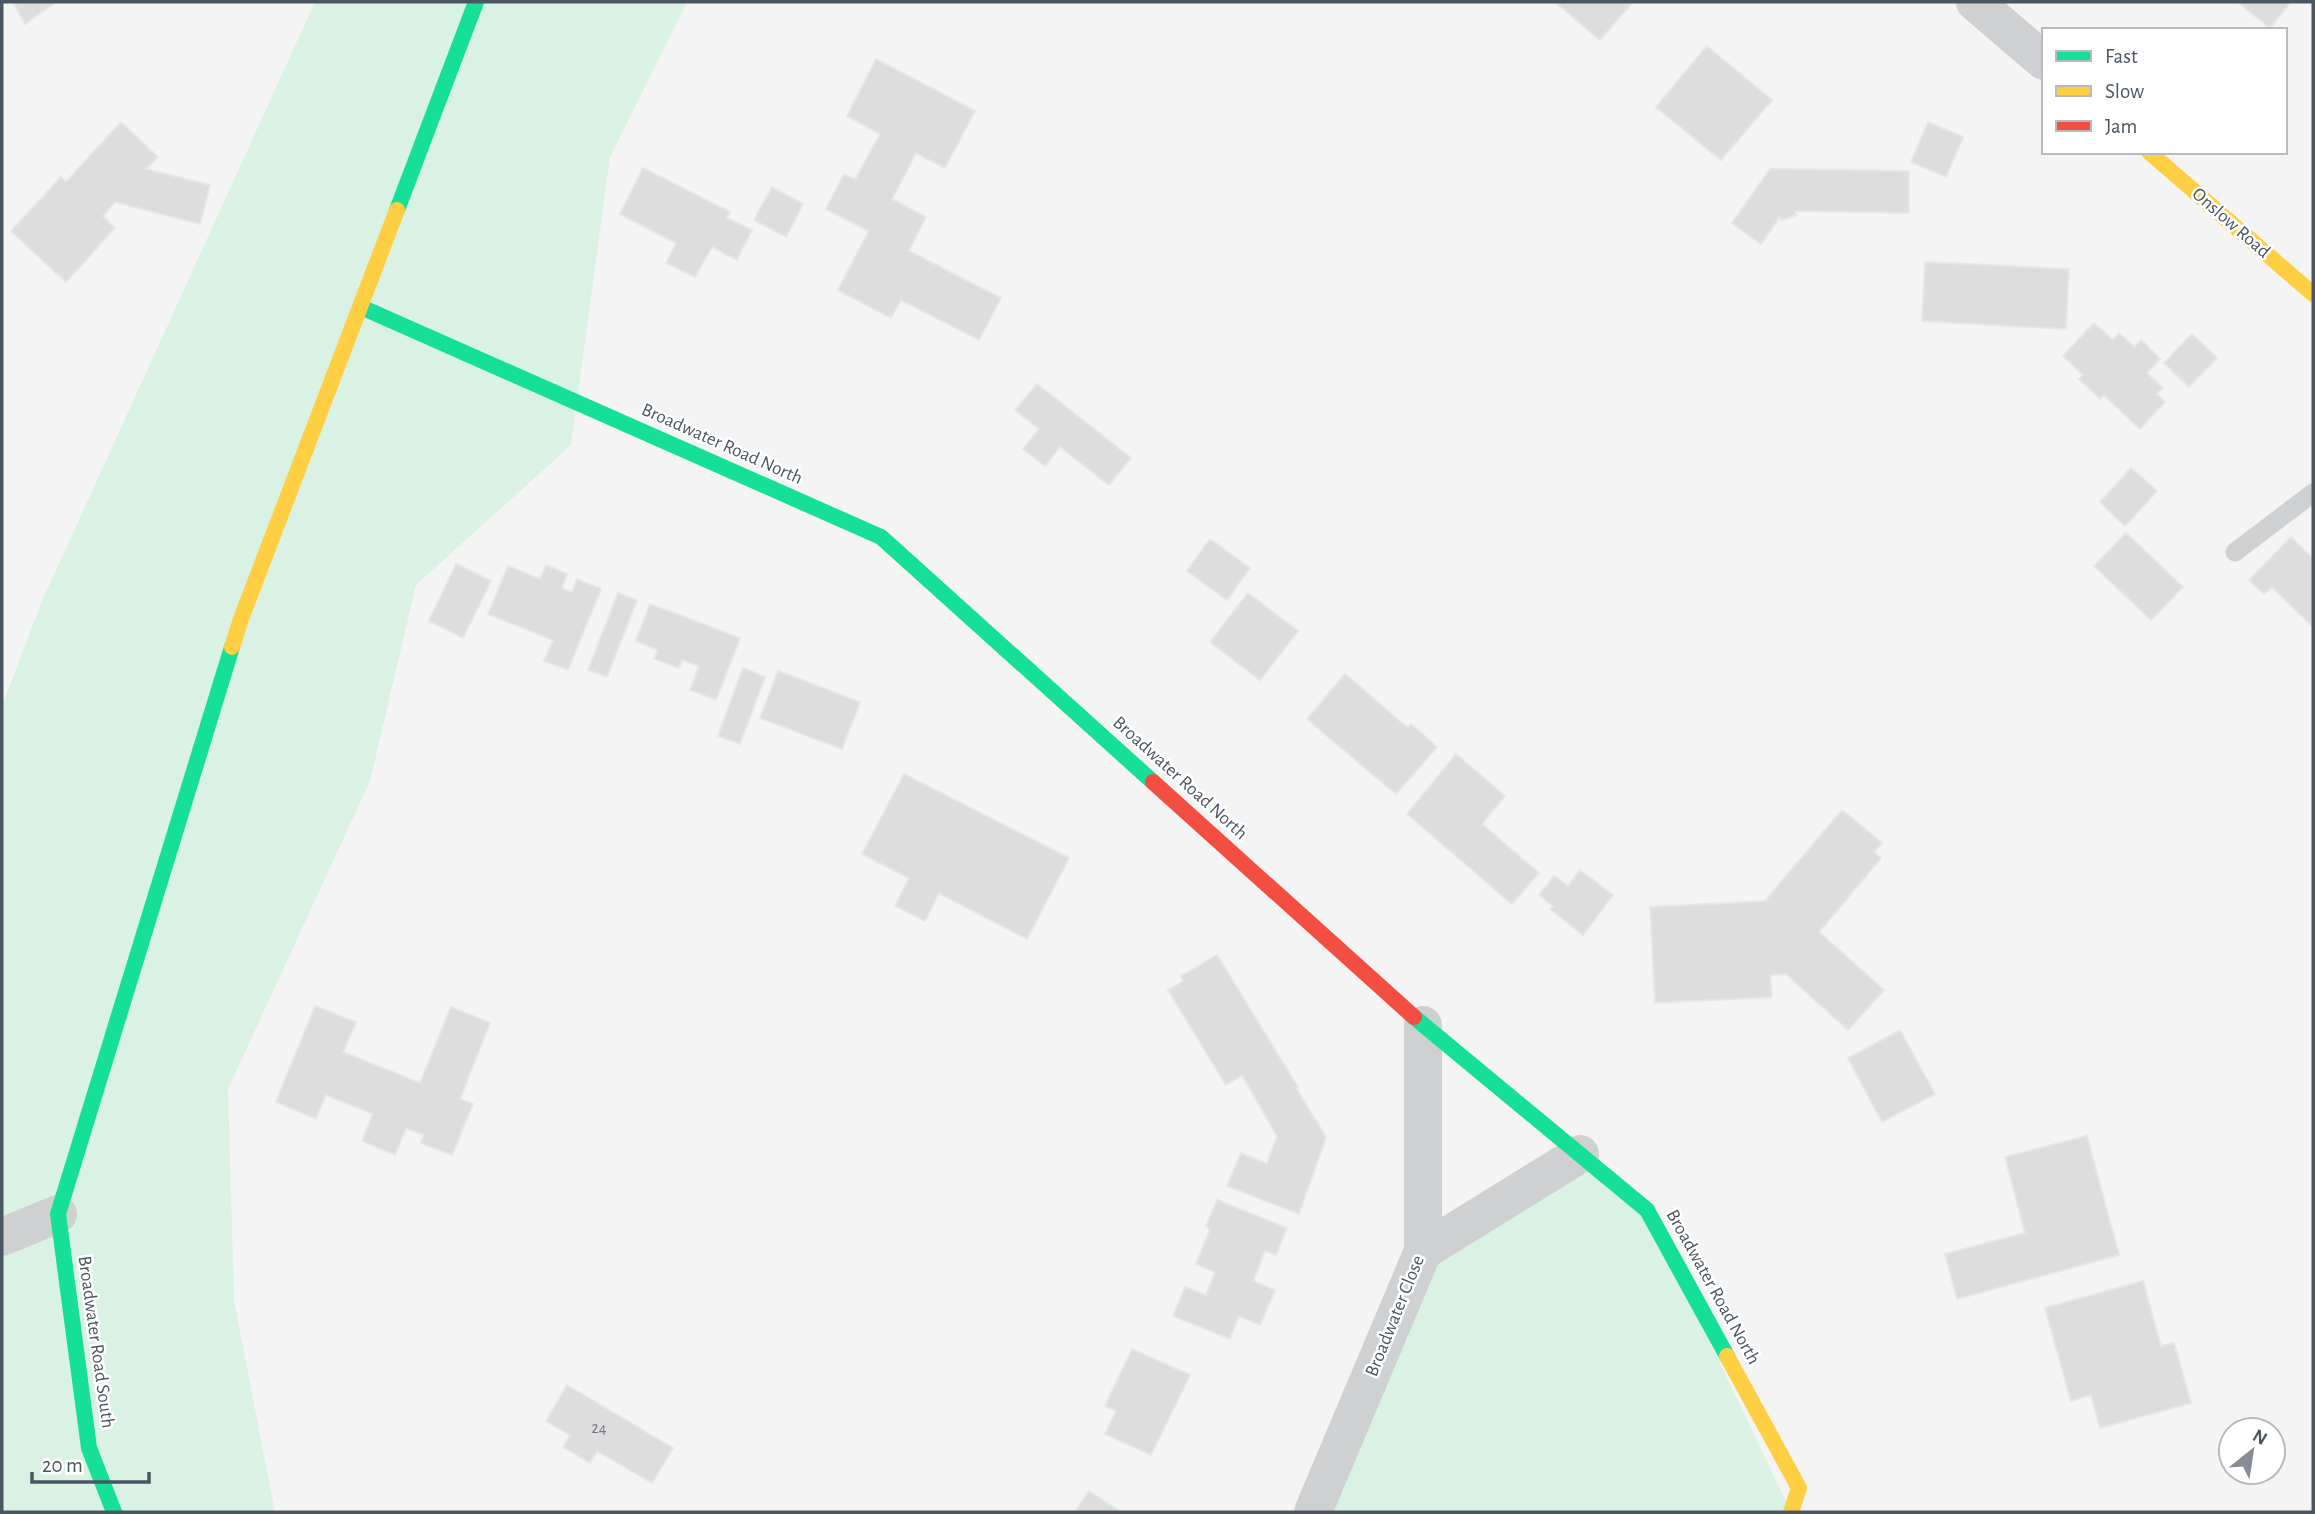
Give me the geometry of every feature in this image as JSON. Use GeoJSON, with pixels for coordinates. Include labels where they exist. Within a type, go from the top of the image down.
{"type":"FeatureCollection","features":[{"type":"Feature","properties":{"kind":"street"},"geometry":{"type":"LineString","coordinates":[[2,1237],[58,1214],[241,618],[475,2]]}},
{"type":"Feature","properties":{"kind":"street"},"geometry":{"type":"LineString","coordinates":[[1975,2],[2042,59]]}},
{"type":"Feature","properties":{"kind":"street","name":"Onslow Road"},"geometry":{"type":"LineString","coordinates":[[2151,154],[2313,295]]}},
{"type":"Feature","properties":{"kind":"street","name":"Broadwater Road North"},"geometry":{"type":"LineString","coordinates":[[361,307],[881,537],[1423,1025],[1647,1210],[1799,1488],[1791,1512]]}},
{"type":"Feature","properties":{"kind":"street","name":"Broadwater Close"},"geometry":{"type":"LineString","coordinates":[[1313,1512],[1423,1251],[1423,1025]]}},
{"type":"Feature","properties":{"kind":"street"},"geometry":{"type":"LineString","coordinates":[[1423,1251],[1580,1154]]}},
{"type":"Feature","properties":{"kind":"street","name":"Broadwater Road South"},"geometry":{"type":"LineString","coordinates":[[58,1214],[89,1447],[114,1512]]}},
{"type":"Feature","properties":{"kind":"lane"},"geometry":{"type":"LineString","coordinates":[[2235,552],[2313,493]]}},
{"type":"Feature","properties":{"kind":"green space"},"geometry":{"type":"Polygon","coordinates":[[[315,2],[687,2],[610,157],[571,445],[416,585],[370,781],[228,1089],[234,1300],[275,1512],[2,1512],[2,706],[42,601],[315,2]]]}},
{"type":"Feature","properties":{"kind":"green space"},"geometry":{"type":"Polygon","coordinates":[[[1580,1154],[1647,1210],[1791,1512],[1315,1512],[1423,1251],[1580,1154]]]}},
{"type":"Feature","properties":{"kind":"building"},"geometry":{"type":"Polygon","coordinates":[[[13,2],[56,2],[25,24],[13,2]]]}},
{"type":"Feature","properties":{"kind":"building"},"geometry":{"type":"Polygon","coordinates":[[[1555,2],[1633,2],[1600,40],[1555,2]]]}},
{"type":"Feature","properties":{"kind":"building"},"geometry":{"type":"Polygon","coordinates":[[[2238,2],[2291,2],[2270,28],[2238,2]]]}},
{"type":"Feature","properties":{"kind":"building"},"geometry":{"type":"Polygon","coordinates":[[[1707,46],[1772,100],[1721,160],[1656,107],[1707,46]]]}},
{"type":"Feature","properties":{"kind":"building"},"geometry":{"type":"Polygon","coordinates":[[[876,59],[975,111],[945,168],[916,153],[892,199],[926,217],[909,251],[1001,298],[979,340],[901,300],[891,318],[838,290],[869,231],[826,209],[844,174],[855,180],[880,134],[847,116],[876,59]]]}},
{"type":"Feature","properties":{"kind":"building"},"geometry":{"type":"Polygon","coordinates":[[[121,122],[158,157],[146,169],[210,185],[200,224],[115,202],[103,216],[115,228],[66,282],[11,231],[61,177],[66,182],[121,122]]]}},
{"type":"Feature","properties":{"kind":"building"},"geometry":{"type":"Polygon","coordinates":[[[1928,122],[1963,137],[1946,177],[1911,162],[1928,122]]]}},
{"type":"Feature","properties":{"kind":"building"},"geometry":{"type":"Polygon","coordinates":[[[643,168],[730,212],[727,218],[752,230],[737,260],[712,247],[695,277],[666,263],[676,243],[620,214],[643,168]]]}},
{"type":"Feature","properties":{"kind":"building"},"geometry":{"type":"Polygon","coordinates":[[[1770,169],[1909,171],[1909,213],[1795,211],[1796,215],[1781,220],[1780,217],[1761,244],[1732,223],[1770,169]]]}},
{"type":"Feature","properties":{"kind":"building"},"geometry":{"type":"Polygon","coordinates":[[[772,187],[803,204],[786,237],[754,220],[772,187]]]}},
{"type":"Feature","properties":{"kind":"building"},"geometry":{"type":"Polygon","coordinates":[[[1925,262],[2069,269],[2066,329],[1922,321],[1925,262]]]}},
{"type":"Feature","properties":{"kind":"building"},"geometry":{"type":"Polygon","coordinates":[[[2094,323],[2113,340],[2119,333],[2134,347],[2141,340],[2160,359],[2147,373],[2163,388],[2157,394],[2165,402],[2140,429],[2104,395],[2100,399],[2079,379],[2083,375],[2063,356],[2094,323]]]}},
{"type":"Feature","properties":{"kind":"building"},"geometry":{"type":"Polygon","coordinates":[[[2192,334],[2217,358],[2189,387],[2164,363],[2192,334]]]}},
{"type":"Feature","properties":{"kind":"building"},"geometry":{"type":"Polygon","coordinates":[[[1037,384],[1131,458],[1109,485],[1060,447],[1045,466],[1023,449],[1039,429],[1015,410],[1037,384]]]}},
{"type":"Feature","properties":{"kind":"building"},"geometry":{"type":"Polygon","coordinates":[[[2131,468],[2157,491],[2125,526],[2100,502],[2131,468]]]}},
{"type":"Feature","properties":{"kind":"building"},"geometry":{"type":"Polygon","coordinates":[[[2126,533],[2183,587],[2151,620],[2094,566],[2126,533]]]}},
{"type":"Feature","properties":{"kind":"building"},"geometry":{"type":"Polygon","coordinates":[[[2291,537],[2313,559],[2313,627],[2272,587],[2264,594],[2249,580],[2291,537]]]}},
{"type":"Feature","properties":{"kind":"building"},"geometry":{"type":"Polygon","coordinates":[[[1210,539],[1250,568],[1227,600],[1187,571],[1210,539]]]}},
{"type":"Feature","properties":{"kind":"building"},"geometry":{"type":"Polygon","coordinates":[[[456,564],[491,581],[463,638],[429,621],[456,564]]]}},
{"type":"Feature","properties":{"kind":"building"},"geometry":{"type":"Polygon","coordinates":[[[546,565],[567,574],[562,588],[572,592],[577,579],[601,589],[568,670],[544,661],[553,640],[488,614],[508,566],[540,579],[546,565]]]}},
{"type":"Feature","properties":{"kind":"building"},"geometry":{"type":"Polygon","coordinates":[[[618,593],[637,600],[607,677],[588,670],[618,593]]]}},
{"type":"Feature","properties":{"kind":"building"},"geometry":{"type":"Polygon","coordinates":[[[1248,593],[1298,631],[1260,680],[1210,642],[1248,593]]]}},
{"type":"Feature","properties":{"kind":"building"},"geometry":{"type":"Polygon","coordinates":[[[650,604],[740,638],[716,700],[690,690],[699,666],[682,660],[679,668],[654,659],[658,650],[636,641],[650,604]]]}},
{"type":"Feature","properties":{"kind":"building"},"geometry":{"type":"Polygon","coordinates":[[[743,668],[765,677],[740,744],[718,736],[743,668]]]}},
{"type":"Feature","properties":{"kind":"building"},"geometry":{"type":"Polygon","coordinates":[[[778,671],[860,702],[842,749],[760,718],[778,671]]]}},
{"type":"Feature","properties":{"kind":"building"},"geometry":{"type":"Polygon","coordinates":[[[1345,674],[1408,728],[1411,724],[1437,747],[1396,794],[1307,719],[1345,674]]]}},
{"type":"Feature","properties":{"kind":"building"},"geometry":{"type":"Polygon","coordinates":[[[1456,754],[1505,796],[1482,824],[1539,873],[1512,904],[1407,814],[1456,754]]]}},
{"type":"Feature","properties":{"kind":"building"},"geometry":{"type":"Polygon","coordinates":[[[904,774],[1069,858],[1027,939],[939,893],[925,921],[895,906],[909,878],[862,854],[904,774]]]}},
{"type":"Feature","properties":{"kind":"building"},"geometry":{"type":"Polygon","coordinates":[[[1842,810],[1882,843],[1874,852],[1881,858],[1819,932],[1884,990],[1848,1030],[1786,974],[1770,975],[1772,997],[1655,1003],[1650,907],[1765,901],[1842,810]]]}},
{"type":"Feature","properties":{"kind":"building"},"geometry":{"type":"Polygon","coordinates":[[[1580,870],[1613,895],[1583,935],[1550,909],[1553,906],[1539,895],[1554,876],[1568,886],[1580,870]]]}},
{"type":"Feature","properties":{"kind":"building"},"geometry":{"type":"Polygon","coordinates":[[[1217,955],[1326,1137],[1299,1214],[1227,1186],[1241,1153],[1267,1164],[1277,1136],[1242,1075],[1226,1085],[1168,990],[1183,981],[1181,976],[1217,955]]]}},
{"type":"Feature","properties":{"kind":"building"},"geometry":{"type":"Polygon","coordinates":[[[315,1006],[356,1022],[343,1052],[420,1083],[451,1007],[490,1023],[460,1099],[473,1104],[452,1155],[421,1143],[424,1135],[406,1128],[395,1155],[362,1141],[373,1114],[326,1095],[316,1119],[276,1102],[315,1006]]]}},
{"type":"Feature","properties":{"kind":"building"},"geometry":{"type":"Polygon","coordinates":[[[1900,1030],[1935,1094],[1882,1122],[1848,1058],[1900,1030]]]}},
{"type":"Feature","properties":{"kind":"building"},"geometry":{"type":"Polygon","coordinates":[[[2087,1136],[2119,1255],[1957,1299],[1945,1254],[2025,1233],[2005,1157],[2087,1136]]]}},
{"type":"Feature","properties":{"kind":"building"},"geometry":{"type":"Polygon","coordinates":[[[1217,1200],[1287,1228],[1276,1255],[1265,1251],[1253,1281],[1275,1290],[1260,1325],[1239,1316],[1230,1339],[1173,1316],[1185,1287],[1206,1295],[1215,1272],[1196,1264],[1210,1229],[1206,1226],[1217,1200]]]}},
{"type":"Feature","properties":{"kind":"building"},"geometry":{"type":"Polygon","coordinates":[[[2143,1281],[2161,1346],[2174,1343],[2191,1403],[2100,1428],[2091,1395],[2071,1401],[2045,1308],[2143,1281]]]}},
{"type":"Feature","properties":{"kind":"building"},"geometry":{"type":"Polygon","coordinates":[[[1132,1349],[1190,1375],[1151,1455],[1105,1434],[1116,1411],[1105,1406],[1132,1349]]]}},
{"type":"Feature","properties":{"kind":"building"},"geometry":{"type":"Polygon","coordinates":[[[567,1385],[673,1448],[652,1483],[597,1451],[590,1463],[563,1447],[570,1435],[546,1421],[567,1385]]]}},
{"type":"Feature","properties":{"kind":"building"},"geometry":{"type":"Polygon","coordinates":[[[1089,1491],[1121,1512],[1075,1512],[1089,1491]]]}},
{"type":"Feature","properties":{"kind":"traffic: fast"},"geometry":{"type":"LineString","coordinates":[[397,210],[476,2]]}},
{"type":"Feature","properties":{"kind":"traffic: fast"},"geometry":{"type":"LineString","coordinates":[[361,307],[881,537],[1153,782]]}},
{"type":"Feature","properties":{"kind":"traffic: fast"},"geometry":{"type":"LineString","coordinates":[[114,1512],[89,1448],[58,1214],[232,647]]}},
{"type":"Feature","properties":{"kind":"traffic: fast"},"geometry":{"type":"LineString","coordinates":[[1414,1017],[1647,1210],[1727,1356]]}},
{"type":"Feature","properties":{"kind":"traffic: slow"},"geometry":{"type":"LineString","coordinates":[[2151,154],[2313,294]]}},
{"type":"Feature","properties":{"kind":"traffic: slow"},"geometry":{"type":"LineString","coordinates":[[232,647],[397,210]]}},
{"type":"Feature","properties":{"kind":"traffic: slow"},"geometry":{"type":"LineString","coordinates":[[1727,1356],[1799,1488],[1791,1512]]}},
{"type":"Feature","properties":{"kind":"traffic: jam"},"geometry":{"type":"LineString","coordinates":[[1153,782],[1414,1017]]}}]}
